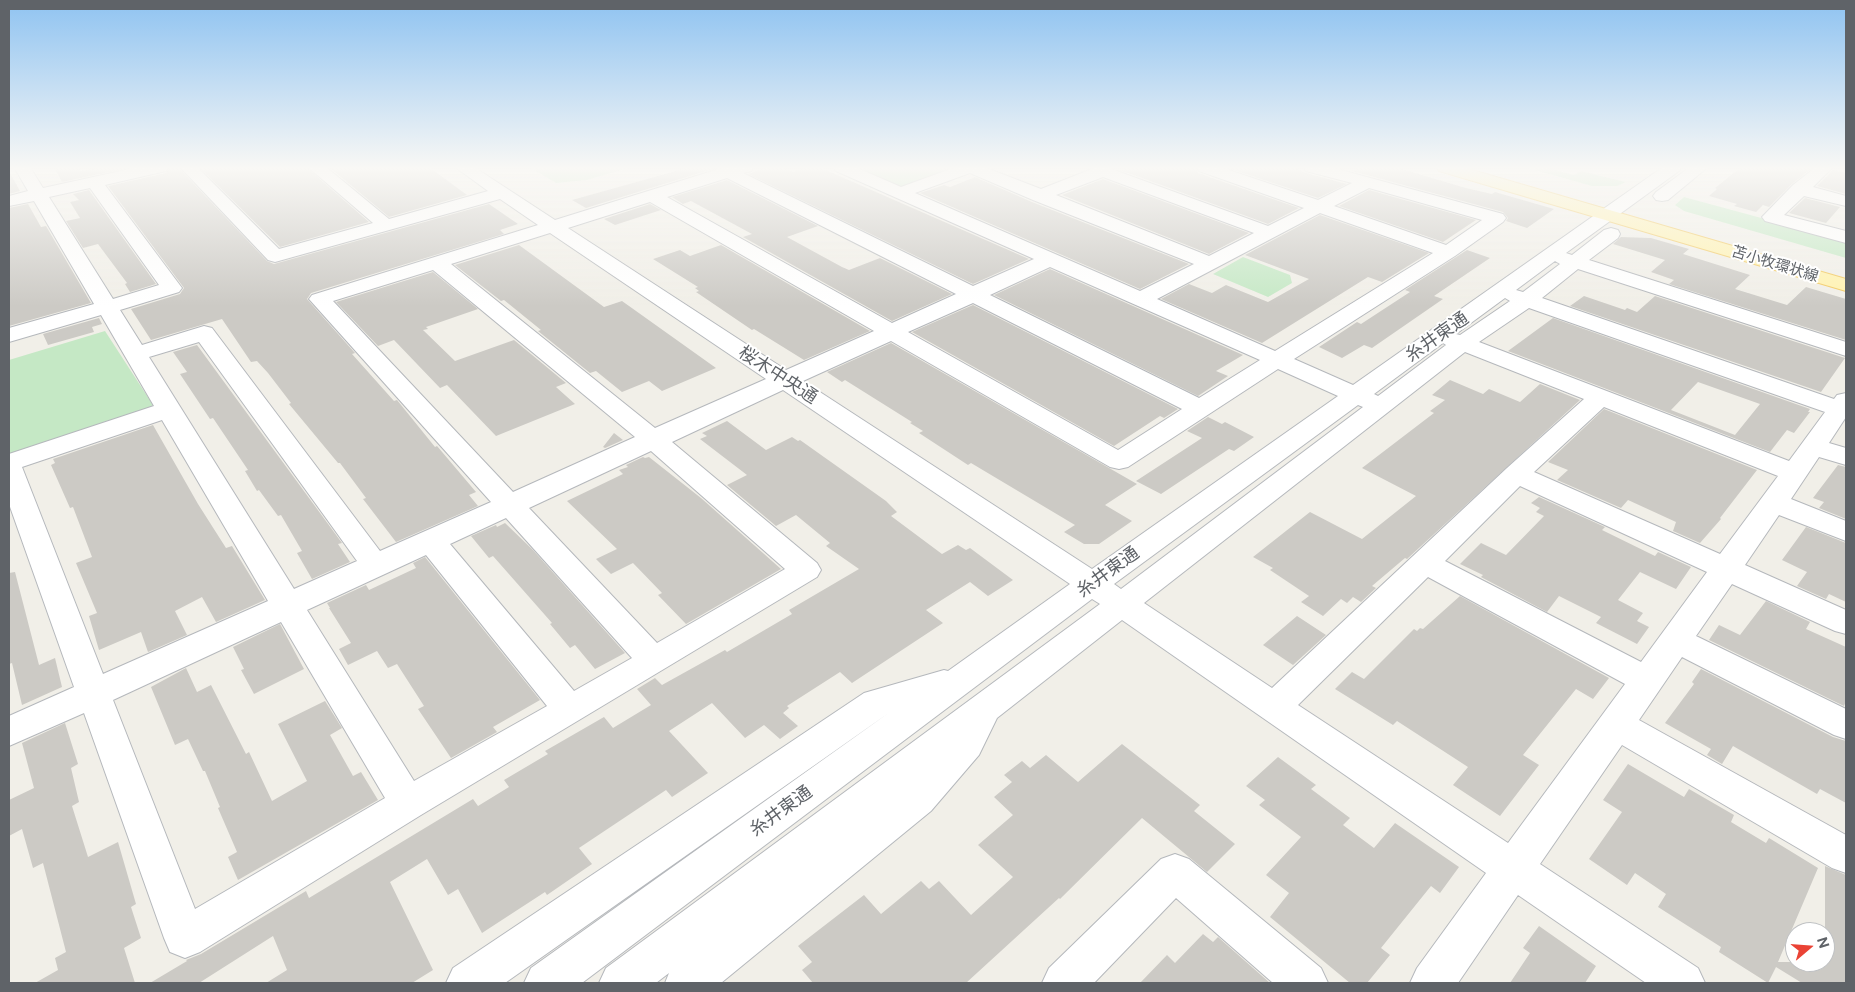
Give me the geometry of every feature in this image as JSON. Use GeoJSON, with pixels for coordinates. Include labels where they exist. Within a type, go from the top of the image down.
{"type":"FeatureCollection","features":[{"type":"Feature","properties":{"kind":"main road","name":"苫小牧環状線"},"geometry":{"type":"LineString","coordinates":[[1630,213],[1846,285]]}},
{"type":"Feature","properties":{"kind":"main road","name":"苫小牧環状線"},"geometry":{"type":"LineString","coordinates":[[1631,213],[1846,269]]}},
{"type":"Feature","properties":{"kind":"street"},"geometry":{"type":"LineString","coordinates":[[51,213],[408,804]]}},
{"type":"Feature","properties":{"kind":"street"},"geometry":{"type":"LineString","coordinates":[[9,334],[172,288],[117,213]]}},
{"type":"Feature","properties":{"kind":"street"},"geometry":{"type":"LineString","coordinates":[[233,213],[275,256],[428,213]]}},
{"type":"Feature","properties":{"kind":"street"},"geometry":{"type":"LineString","coordinates":[[372,213],[386,225]]}},
{"type":"Feature","properties":{"kind":"street","name":"桜木中央通"},"geometry":{"type":"LineString","coordinates":[[533,213],[1122,604],[1273,708],[1683,983]]}},
{"type":"Feature","properties":{"kind":"street"},"geometry":{"type":"LineString","coordinates":[[594,213],[319,299],[654,661]]}},
{"type":"Feature","properties":{"kind":"street"},"geometry":{"type":"LineString","coordinates":[[682,213],[1119,462],[1200,408],[1448,252],[1497,218],[1480,213]]}},
{"type":"Feature","properties":{"kind":"street"},"geometry":{"type":"LineString","coordinates":[[820,213],[972,294],[1200,408]]}},
{"type":"Feature","properties":{"kind":"street"},"geometry":{"type":"LineString","coordinates":[[946,213],[1368,400]]}},
{"type":"Feature","properties":{"kind":"street"},"geometry":{"type":"LineString","coordinates":[[1083,213],[1210,263]]}},
{"type":"Feature","properties":{"kind":"street"},"geometry":{"type":"LineString","coordinates":[[1217,213],[1268,232]]}},
{"type":"Feature","properties":{"kind":"street"},"geometry":{"type":"LineString","coordinates":[[1141,299],[1306,213]]}},
{"type":"Feature","properties":{"kind":"street"},"geometry":{"type":"LineString","coordinates":[[1337,213],[1448,252]]}},
{"type":"Feature","properties":{"kind":"street","name":"糸井東通"},"geometry":{"type":"LineString","coordinates":[[621,983],[974,692],[1092,584],[1368,400],[1515,295],[1624,213]]}},
{"type":"Feature","properties":{"kind":"street"},"geometry":{"type":"LineString","coordinates":[[1775,213],[1771,217],[1846,238]]}},
{"type":"Feature","properties":{"kind":"street"},"geometry":{"type":"LineString","coordinates":[[1563,258],[1846,349]]}},
{"type":"Feature","properties":{"kind":"street"},"geometry":{"type":"LineString","coordinates":[[9,732],[1051,259]]}},
{"type":"Feature","properties":{"kind":"street"},"geometry":{"type":"LineString","coordinates":[[9,468],[185,938],[408,804],[806,570],[654,440],[437,262]]}},
{"type":"Feature","properties":{"kind":"street"},"geometry":{"type":"LineString","coordinates":[[1432,983],[1843,405],[1515,295]]}},
{"type":"Feature","properties":{"kind":"street"},"geometry":{"type":"LineString","coordinates":[[136,354],[204,333],[376,566]]}},
{"type":"Feature","properties":{"kind":"street"},"geometry":{"type":"LineString","coordinates":[[1452,339],[1795,473]]}},
{"type":"Feature","properties":{"kind":"street"},"geometry":{"type":"LineString","coordinates":[[1273,708],[1516,474],[1601,397]]}},
{"type":"Feature","properties":{"kind":"street","name":"糸井東通"},"geometry":{"type":"LineString","coordinates":[[546,983],[974,692],[1122,604],[1368,400]]}},
{"type":"Feature","properties":{"kind":"street"},"geometry":{"type":"LineString","coordinates":[[9,463],[169,409]]}},
{"type":"Feature","properties":{"kind":"street"},"geometry":{"type":"LineString","coordinates":[[1814,446],[1846,458]]}},
{"type":"Feature","properties":{"kind":"street"},"geometry":{"type":"LineString","coordinates":[[1516,474],[1846,623]]}},
{"type":"Feature","properties":{"kind":"street"},"geometry":{"type":"LineString","coordinates":[[1774,502],[1846,532]]}},
{"type":"Feature","properties":{"kind":"street"},"geometry":{"type":"LineString","coordinates":[[431,541],[570,710]]}},
{"type":"Feature","properties":{"kind":"street"},"geometry":{"type":"LineString","coordinates":[[1425,563],[1647,681]]}},
{"type":"Feature","properties":{"kind":"street"},"geometry":{"type":"LineString","coordinates":[[1676,640],[1846,725]]}},
{"type":"Feature","properties":{"kind":"street"},"geometry":{"type":"LineString","coordinates":[[468,983],[876,703],[974,692],[966,745],[918,800],[687,983]]}},
{"type":"Feature","properties":{"kind":"street"},"geometry":{"type":"LineString","coordinates":[[1616,724],[1846,855]]}},
{"type":"Feature","properties":{"kind":"street"},"geometry":{"type":"LineString","coordinates":[[1064,983],[1175,872],[1306,983]]}},
{"type":"Feature","properties":{"kind":"green space"},"geometry":{"type":"Polygon","coordinates":[[[1692,213],[1744,213],[1846,241],[1846,258],[1692,213]]]}},
{"type":"Feature","properties":{"kind":"green space"},"geometry":{"type":"Polygon","coordinates":[[[1243,257],[1290,275],[1292,283],[1268,297],[1213,274],[1243,257]]]}},
{"type":"Feature","properties":{"kind":"green space"},"geometry":{"type":"Polygon","coordinates":[[[105,331],[153,405],[146,411],[9,456],[9,360],[105,331]]]}},
{"type":"Feature","properties":{"kind":"building"},"geometry":{"type":"Polygon","coordinates":[[[9,213],[33,213],[41,227],[46,226],[91,303],[9,326],[9,213]]]}},
{"type":"Feature","properties":{"kind":"building"},"geometry":{"type":"Polygon","coordinates":[[[77,213],[106,213],[156,284],[130,292],[125,284],[127,283],[98,244],[83,248],[66,221],[80,218],[77,213]]]}},
{"type":"Feature","properties":{"kind":"building"},"geometry":{"type":"Polygon","coordinates":[[[128,213],[222,213],[267,261],[274,264],[456,213],[502,213],[518,224],[500,230],[504,234],[311,293],[307,299],[355,353],[352,354],[394,401],[397,400],[435,447],[437,446],[476,492],[469,495],[478,506],[396,542],[363,499],[366,498],[340,463],[338,463],[289,404],[291,403],[268,373],[257,361],[251,362],[222,319],[151,340],[131,309],[180,294],[184,288],[128,213]]]}},
{"type":"Feature","properties":{"kind":"building"},"geometry":{"type":"Polygon","coordinates":[[[246,213],[359,213],[369,222],[280,247],[246,213]]]}},
{"type":"Feature","properties":{"kind":"building"},"geometry":{"type":"Polygon","coordinates":[[[385,213],[402,213],[389,217],[385,213]]]}},
{"type":"Feature","properties":{"kind":"building"},"geometry":{"type":"Polygon","coordinates":[[[622,213],[651,213],[615,225],[604,219],[622,213]]]}},
{"type":"Feature","properties":{"kind":"building"},"geometry":{"type":"Polygon","coordinates":[[[714,213],[793,213],[818,226],[787,237],[842,267],[849,270],[880,258],[952,294],[892,321],[743,237],[752,234],[714,213]]]}},
{"type":"Feature","properties":{"kind":"building"},"geometry":{"type":"Polygon","coordinates":[[[828,213],[925,213],[1029,259],[973,284],[828,213]]]}},
{"type":"Feature","properties":{"kind":"building"},"geometry":{"type":"Polygon","coordinates":[[[967,213],[1061,213],[1189,264],[1140,289],[967,213]]]}},
{"type":"Feature","properties":{"kind":"building"},"geometry":{"type":"Polygon","coordinates":[[[1108,213],[1196,213],[1249,233],[1209,254],[1108,213]]]}},
{"type":"Feature","properties":{"kind":"building"},"geometry":{"type":"Polygon","coordinates":[[[1239,213],[1289,213],[1268,224],[1239,213]]]}},
{"type":"Feature","properties":{"kind":"building"},"geometry":{"type":"Polygon","coordinates":[[[1360,213],[1452,213],[1476,220],[1443,242],[1360,213]]]}},
{"type":"Feature","properties":{"kind":"building"},"geometry":{"type":"Polygon","coordinates":[[[1504,213],[1548,213],[1527,228],[1506,221],[1508,218],[1504,213]]]}},
{"type":"Feature","properties":{"kind":"building"},"geometry":{"type":"Polygon","coordinates":[[[1790,213],[1834,213],[1826,223],[1790,213]]]}},
{"type":"Feature","properties":{"kind":"building"},"geometry":{"type":"Polygon","coordinates":[[[1320,215],[1429,253],[1382,282],[1368,277],[1262,343],[1161,299],[1189,284],[1212,293],[1226,285],[1268,302],[1309,279],[1245,255],[1320,215]]]}},
{"type":"Feature","properties":{"kind":"building"},"geometry":{"type":"Polygon","coordinates":[[[1621,237],[1651,238],[1689,249],[1683,254],[1750,275],[1735,289],[1787,305],[1806,287],[1846,299],[1846,340],[1669,284],[1674,280],[1651,272],[1665,260],[1613,244],[1621,237]]]}},
{"type":"Feature","properties":{"kind":"building"},"geometry":{"type":"Polygon","coordinates":[[[519,245],[604,307],[622,301],[716,368],[662,391],[649,381],[622,392],[596,371],[590,373],[538,331],[541,330],[504,300],[501,301],[455,265],[519,245]]]}},
{"type":"Feature","properties":{"kind":"building"},"geometry":{"type":"Polygon","coordinates":[[[721,245],[870,331],[804,360],[754,329],[752,330],[696,292],[699,291],[695,288],[698,287],[653,259],[680,250],[690,256],[721,245]]]}},
{"type":"Feature","properties":{"kind":"building"},"geometry":{"type":"Polygon","coordinates":[[[1467,250],[1490,258],[1434,296],[1443,299],[1372,348],[1364,345],[1342,358],[1319,347],[1357,322],[1361,324],[1410,292],[1405,290],[1467,250]]]}},
{"type":"Feature","properties":{"kind":"building"},"geometry":{"type":"Polygon","coordinates":[[[1050,269],[1243,355],[1216,371],[1228,376],[1198,396],[994,295],[1050,269]]]}},
{"type":"Feature","properties":{"kind":"building"},"geometry":{"type":"Polygon","coordinates":[[[433,272],[478,309],[426,327],[428,329],[423,330],[455,361],[514,340],[566,383],[556,387],[575,404],[496,436],[447,385],[440,388],[394,340],[378,346],[336,302],[433,272]]]}},
{"type":"Feature","properties":{"kind":"building"},"geometry":{"type":"Polygon","coordinates":[[[1584,296],[1625,310],[1627,308],[1637,312],[1655,296],[1845,358],[1821,392],[1570,306],[1584,296]]]}},
{"type":"Feature","properties":{"kind":"building"},"geometry":{"type":"Polygon","coordinates":[[[973,305],[1178,409],[1164,418],[1160,416],[1114,446],[912,332],[973,305]]]}},
{"type":"Feature","properties":{"kind":"building"},"geometry":{"type":"Polygon","coordinates":[[[99,318],[102,324],[92,327],[94,332],[48,345],[43,334],[99,318]]]}},
{"type":"Feature","properties":{"kind":"building"},"geometry":{"type":"Polygon","coordinates":[[[1553,318],[1810,409],[1808,412],[1810,412],[1794,433],[1787,430],[1770,452],[1508,351],[1553,318]],[[1698,382],[1671,410],[1735,435],[1760,404],[1698,382]]]}},
{"type":"Feature","properties":{"kind":"building"},"geometry":{"type":"Polygon","coordinates":[[[891,343],[1137,484],[1105,505],[1132,521],[1099,544],[1084,544],[1064,532],[1075,525],[971,463],[968,465],[919,433],[923,431],[910,423],[912,422],[845,380],[842,382],[827,372],[891,343]]]}},
{"type":"Feature","properties":{"kind":"building"},"geometry":{"type":"Polygon","coordinates":[[[197,345],[342,543],[338,544],[350,562],[312,579],[297,553],[302,551],[281,515],[278,516],[259,490],[257,491],[245,471],[248,470],[213,418],[210,419],[180,374],[187,372],[173,352],[197,345]]]}},
{"type":"Feature","properties":{"kind":"building"},"geometry":{"type":"Polygon","coordinates":[[[1450,380],[1483,394],[1489,389],[1520,402],[1540,384],[1580,400],[1407,559],[1405,558],[1372,586],[1376,588],[1361,602],[1353,597],[1347,603],[1341,599],[1323,616],[1301,602],[1309,596],[1270,570],[1273,568],[1253,557],[1310,512],[1362,539],[1416,496],[1362,468],[1434,413],[1430,411],[1445,400],[1432,395],[1450,380]]]}},
{"type":"Feature","properties":{"kind":"building"},"geometry":{"type":"Polygon","coordinates":[[[1604,409],[1757,470],[1721,519],[1700,543],[1673,531],[1676,522],[1628,500],[1621,508],[1557,480],[1568,470],[1548,462],[1604,409]]]}},
{"type":"Feature","properties":{"kind":"building"},"geometry":{"type":"Polygon","coordinates":[[[1208,417],[1222,424],[1225,422],[1254,437],[1234,451],[1229,449],[1161,494],[1136,481],[1202,438],[1187,431],[1208,417]]]}},
{"type":"Feature","properties":{"kind":"building"},"geometry":{"type":"Polygon","coordinates":[[[727,421],[766,450],[792,437],[798,441],[800,440],[886,501],[897,512],[891,516],[942,554],[958,545],[966,550],[970,548],[1013,580],[988,596],[970,582],[926,610],[943,623],[852,683],[840,672],[787,706],[789,708],[783,713],[798,726],[780,739],[764,725],[745,738],[712,703],[669,731],[708,773],[672,797],[666,790],[579,848],[592,864],[547,895],[545,892],[482,933],[458,889],[448,895],[427,859],[390,882],[433,970],[412,983],[266,983],[287,970],[273,936],[199,983],[150,983],[186,960],[201,954],[306,891],[309,898],[473,799],[478,806],[509,787],[504,780],[548,754],[545,751],[604,717],[613,728],[651,705],[637,689],[655,678],[662,685],[725,650],[727,652],[792,614],[789,610],[859,569],[826,546],[830,543],[796,515],[776,526],[727,485],[747,475],[700,439],[707,436],[702,433],[727,421]]]}},
{"type":"Feature","properties":{"kind":"building"},"geometry":{"type":"Polygon","coordinates":[[[153,425],[198,504],[226,548],[232,546],[265,600],[216,622],[202,597],[175,611],[187,635],[148,652],[141,632],[99,650],[89,616],[97,613],[76,563],[92,557],[73,507],[70,508],[51,465],[55,463],[53,459],[153,425]]]}},
{"type":"Feature","properties":{"kind":"building"},"geometry":{"type":"Polygon","coordinates":[[[614,433],[623,440],[605,448],[603,447],[614,433]]]}},
{"type":"Feature","properties":{"kind":"building"},"geometry":{"type":"Polygon","coordinates":[[[643,457],[649,457],[701,498],[781,569],[686,624],[658,595],[662,593],[633,563],[611,574],[596,559],[617,549],[567,501],[623,474],[619,470],[628,467],[626,465],[643,457]]]}},
{"type":"Feature","properties":{"kind":"building"},"geometry":{"type":"Polygon","coordinates":[[[1838,465],[1846,467],[1846,519],[1819,508],[1824,502],[1813,498],[1838,465]]]}},
{"type":"Feature","properties":{"kind":"building"},"geometry":{"type":"Polygon","coordinates":[[[1539,497],[1605,527],[1602,530],[1655,556],[1658,552],[1691,567],[1676,589],[1640,572],[1618,600],[1643,613],[1637,621],[1649,627],[1637,644],[1596,623],[1601,617],[1559,596],[1547,612],[1460,564],[1481,543],[1506,555],[1544,516],[1536,512],[1540,508],[1531,503],[1539,497]]]}},
{"type":"Feature","properties":{"kind":"building"},"geometry":{"type":"Polygon","coordinates":[[[505,523],[533,550],[625,653],[595,669],[575,645],[570,648],[550,624],[552,623],[493,556],[489,558],[471,536],[505,523]]]}},
{"type":"Feature","properties":{"kind":"building"},"geometry":{"type":"Polygon","coordinates":[[[1806,527],[1846,543],[1846,602],[1829,594],[1826,599],[1797,586],[1807,572],[1782,560],[1806,527]]]}},
{"type":"Feature","properties":{"kind":"building"},"geometry":{"type":"Polygon","coordinates":[[[425,557],[540,700],[493,727],[497,732],[451,758],[418,709],[424,706],[397,664],[388,668],[377,651],[348,665],[339,649],[351,643],[327,603],[366,585],[369,590],[416,568],[413,563],[425,557]]]}},
{"type":"Feature","properties":{"kind":"building"},"geometry":{"type":"Polygon","coordinates":[[[15,572],[39,665],[55,658],[62,687],[22,705],[12,663],[9,664],[9,573],[15,572]]]}},
{"type":"Feature","properties":{"kind":"building"},"geometry":{"type":"Polygon","coordinates":[[[1460,596],[1609,678],[1593,699],[1576,689],[1523,755],[1539,765],[1500,816],[1453,785],[1468,767],[1397,721],[1393,725],[1335,689],[1352,672],[1364,679],[1414,629],[1417,631],[1420,628],[1423,629],[1460,596]]]}},
{"type":"Feature","properties":{"kind":"building"},"geometry":{"type":"Polygon","coordinates":[[[1766,601],[1810,622],[1806,629],[1846,647],[1846,701],[1844,706],[1709,640],[1719,625],[1740,635],[1766,601]]]}},
{"type":"Feature","properties":{"kind":"building"},"geometry":{"type":"Polygon","coordinates":[[[1297,616],[1326,635],[1293,665],[1263,645],[1297,616]]]}},
{"type":"Feature","properties":{"kind":"building"},"geometry":{"type":"Polygon","coordinates":[[[280,624],[304,669],[254,694],[241,670],[244,669],[233,647],[280,624]]]}},
{"type":"Feature","properties":{"kind":"building"},"geometry":{"type":"Polygon","coordinates":[[[186,668],[197,692],[211,685],[246,754],[249,752],[272,801],[307,781],[278,724],[325,701],[342,728],[330,735],[353,776],[361,772],[378,800],[238,880],[228,857],[237,852],[218,808],[220,807],[205,771],[203,771],[188,739],[175,745],[151,687],[186,668]]]}},
{"type":"Feature","properties":{"kind":"building"},"geometry":{"type":"Polygon","coordinates":[[[1701,669],[1833,737],[1846,741],[1846,803],[1820,789],[1817,794],[1733,746],[1722,764],[1707,755],[1711,749],[1665,723],[1694,684],[1692,682],[1701,669]]]}},
{"type":"Feature","properties":{"kind":"building"},"geometry":{"type":"Polygon","coordinates":[[[65,723],[78,764],[71,768],[79,802],[72,806],[88,857],[118,842],[136,904],[131,907],[141,938],[124,948],[135,983],[35,983],[58,970],[55,958],[66,952],[43,863],[33,868],[22,829],[9,836],[9,800],[34,788],[22,743],[65,723]]]}},
{"type":"Feature","properties":{"kind":"building"},"geometry":{"type":"Polygon","coordinates":[[[1122,744],[1200,805],[1194,811],[1235,844],[1207,872],[1142,818],[1060,899],[966,983],[813,983],[802,970],[812,962],[798,946],[864,895],[881,914],[921,881],[929,889],[939,881],[971,915],[1013,877],[978,845],[1013,815],[994,797],[1012,782],[1004,775],[1022,761],[1030,768],[1046,755],[1078,782],[1122,744]]]}},
{"type":"Feature","properties":{"kind":"building"},"geometry":{"type":"Polygon","coordinates":[[[1278,757],[1316,785],[1311,789],[1350,818],[1343,825],[1374,848],[1395,823],[1459,867],[1440,893],[1431,886],[1381,948],[1390,955],[1367,983],[1350,983],[1270,917],[1289,893],[1266,875],[1301,837],[1259,805],[1265,800],[1246,786],[1278,757]]]}},
{"type":"Feature","properties":{"kind":"building"},"geometry":{"type":"Polygon","coordinates":[[[1628,764],[1684,797],[1689,789],[1734,815],[1731,822],[1766,843],[1769,838],[1818,868],[1795,922],[1785,922],[1785,946],[1778,962],[1785,962],[1785,972],[1835,972],[1835,922],[1825,922],[1825,866],[1846,875],[1846,983],[1802,983],[1776,967],[1768,983],[1719,952],[1721,947],[1658,907],[1666,894],[1635,873],[1627,885],[1589,859],[1622,812],[1603,800],[1628,764]]]}},
{"type":"Feature","properties":{"kind":"building"},"geometry":{"type":"Polygon","coordinates":[[[1539,926],[1596,966],[1585,983],[1510,983],[1530,953],[1523,948],[1539,926]]]}},
{"type":"Feature","properties":{"kind":"building"},"geometry":{"type":"Polygon","coordinates":[[[1203,934],[1213,942],[1218,937],[1270,983],[1140,983],[1167,955],[1175,963],[1203,934]]]}}]}
